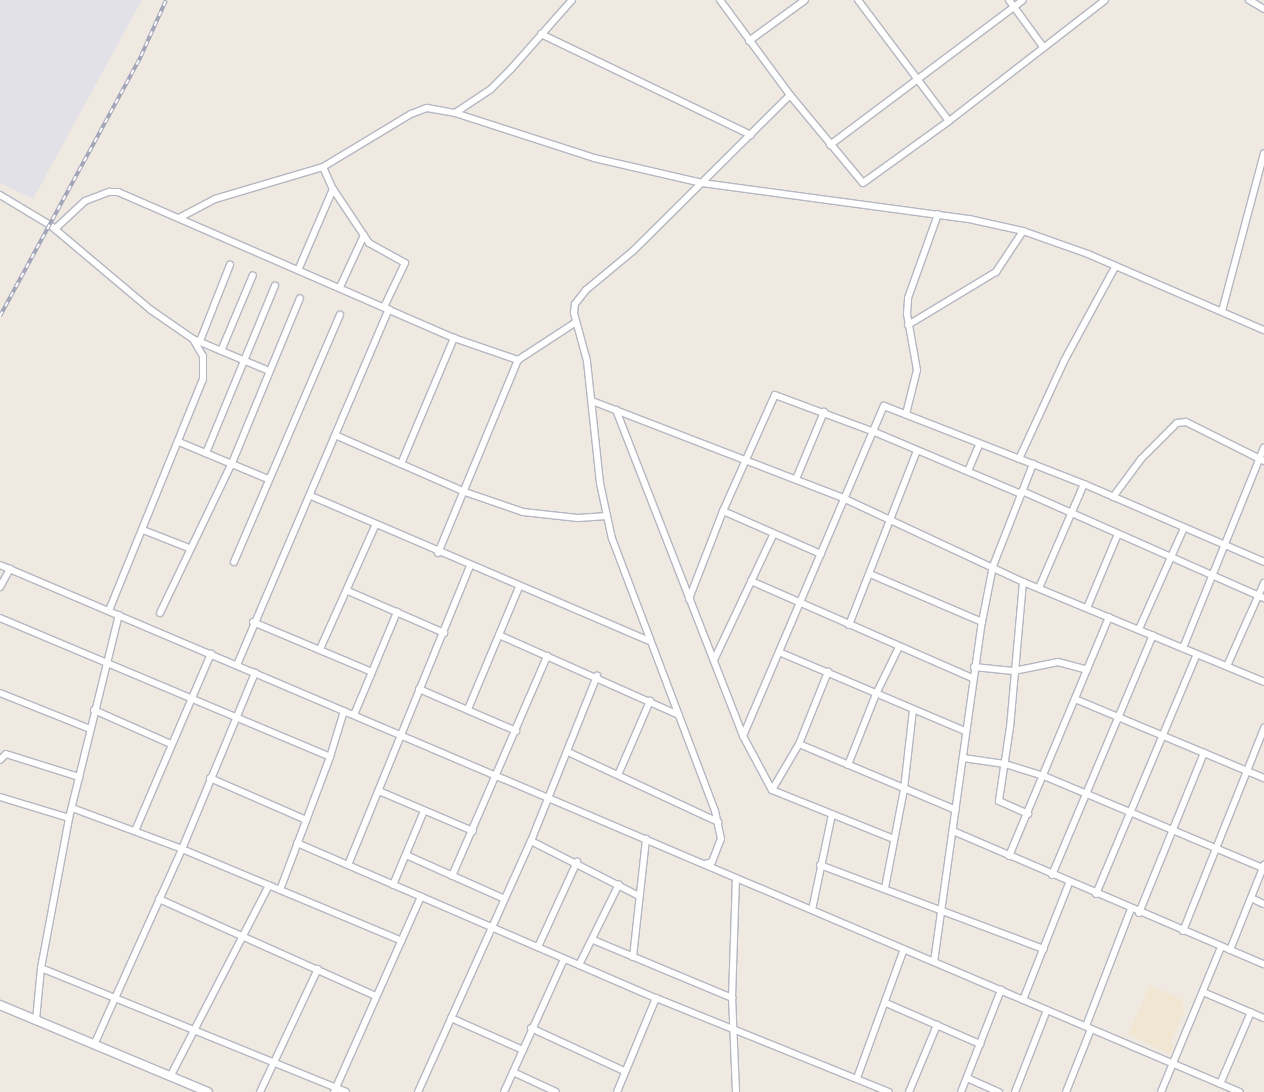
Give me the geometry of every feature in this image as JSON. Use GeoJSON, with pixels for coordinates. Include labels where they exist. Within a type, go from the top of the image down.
{"type":"FeatureCollection","features":[{"type":"Feature","properties":{"kind":"street"},"geometry":{"type":"LineString","coordinates":[[455,113],[490,89],[572,0]]}},
{"type":"Feature","properties":{"kind":"street"},"geometry":{"type":"LineString","coordinates":[[721,0],[790,95],[863,183],[949,121],[1105,0]]}},
{"type":"Feature","properties":{"kind":"street"},"geometry":{"type":"LineString","coordinates":[[749,41],[805,0]]}},
{"type":"Feature","properties":{"kind":"street"},"geometry":{"type":"LineString","coordinates":[[858,0],[949,121]]}},
{"type":"Feature","properties":{"kind":"street"},"geometry":{"type":"LineString","coordinates":[[1008,0],[1044,48]]}},
{"type":"Feature","properties":{"kind":"street"},"geometry":{"type":"LineString","coordinates":[[830,145],[1023,0]]}},
{"type":"Feature","properties":{"kind":"street"},"geometry":{"type":"LineString","coordinates":[[1249,0],[1264,8]]}},
{"type":"Feature","properties":{"kind":"street"},"geometry":{"type":"LineString","coordinates":[[541,34],[751,135]]}},
{"type":"Feature","properties":{"kind":"street"},"geometry":{"type":"LineString","coordinates":[[705,864],[712,862],[718,851],[721,839],[718,822],[679,715],[628,586],[607,516],[594,442],[592,401],[587,361],[576,322],[575,304],[586,290],[632,251],[790,95]]}},
{"type":"Feature","properties":{"kind":"street"},"geometry":{"type":"LineString","coordinates":[[179,218],[215,199],[323,167],[411,114],[427,108],[455,113],[594,158],[702,183],[938,214],[1023,230],[1264,330]]}},
{"type":"Feature","properties":{"kind":"street"},"geometry":{"type":"LineString","coordinates":[[1222,311],[1261,179],[1264,153]]}},
{"type":"Feature","properties":{"kind":"street"},"geometry":{"type":"LineString","coordinates":[[237,665],[254,622],[311,496],[387,308],[406,266],[402,261],[369,243],[333,189],[323,167]]}},
{"type":"Feature","properties":{"kind":"street"},"geometry":{"type":"LineString","coordinates":[[299,268],[333,189]]}},
{"type":"Feature","properties":{"kind":"street"},"geometry":{"type":"LineString","coordinates":[[55,229],[85,202],[109,192],[118,192],[299,268],[454,338],[518,360]]}},
{"type":"Feature","properties":{"kind":"street"},"geometry":{"type":"LineString","coordinates":[[0,195],[55,229],[151,310],[197,340],[269,371]]}},
{"type":"Feature","properties":{"kind":"street"},"geometry":{"type":"LineString","coordinates":[[906,414],[917,370],[908,325],[908,298],[938,214]]}},
{"type":"Feature","properties":{"kind":"street"},"geometry":{"type":"LineString","coordinates":[[908,325],[996,272],[1023,230]]}},
{"type":"Feature","properties":{"kind":"street"},"geometry":{"type":"LineString","coordinates":[[340,287],[364,235]]}},
{"type":"Feature","properties":{"kind":"street"},"geometry":{"type":"LineString","coordinates":[[109,611],[179,442],[203,378],[202,356],[197,340],[230,265]]}},
{"type":"Feature","properties":{"kind":"street"},"geometry":{"type":"LineString","coordinates":[[1020,459],[1064,361],[1115,267]]}},
{"type":"Feature","properties":{"kind":"street"},"geometry":{"type":"LineString","coordinates":[[221,350],[253,275]]}},
{"type":"Feature","properties":{"kind":"street"},"geometry":{"type":"LineString","coordinates":[[206,453],[275,286]]}},
{"type":"Feature","properties":{"kind":"street"},"geometry":{"type":"LineString","coordinates":[[160,613],[189,548],[232,463],[300,298]]}},
{"type":"Feature","properties":{"kind":"street"},"geometry":{"type":"LineString","coordinates":[[234,562],[340,315]]}},
{"type":"Feature","properties":{"kind":"street"},"geometry":{"type":"LineString","coordinates":[[438,553],[465,492],[518,360],[576,322]]}},
{"type":"Feature","properties":{"kind":"street"},"geometry":{"type":"LineString","coordinates":[[401,464],[454,338]]}},
{"type":"Feature","properties":{"kind":"street"},"geometry":{"type":"LineString","coordinates":[[689,599],[723,511],[775,395],[872,430],[917,451],[1070,513],[1261,597]]}},
{"type":"Feature","properties":{"kind":"street"},"geometry":{"type":"LineString","coordinates":[[592,401],[843,498],[993,566],[1023,582],[1264,682]]}},
{"type":"Feature","properties":{"kind":"street"},"geometry":{"type":"LineString","coordinates":[[743,736],[798,602],[884,406],[979,445],[1084,484],[1264,562]]}},
{"type":"Feature","properties":{"kind":"street"},"geometry":{"type":"LineString","coordinates":[[616,410],[743,736],[772,790],[894,839]]}},
{"type":"Feature","properties":{"kind":"street"},"geometry":{"type":"LineString","coordinates":[[796,479],[824,412]]}},
{"type":"Feature","properties":{"kind":"street"},"geometry":{"type":"LineString","coordinates":[[1113,497],[1142,459],[1177,423],[1186,422],[1262,460]]}},
{"type":"Feature","properties":{"kind":"street"},"geometry":{"type":"LineString","coordinates":[[335,435],[465,492],[524,512],[578,518],[607,516]]}},
{"type":"Feature","properties":{"kind":"street"},"geometry":{"type":"LineString","coordinates":[[179,442],[268,479]]}},
{"type":"Feature","properties":{"kind":"street"},"geometry":{"type":"LineString","coordinates":[[968,471],[979,445]]}},
{"type":"Feature","properties":{"kind":"street"},"geometry":{"type":"LineString","coordinates":[[1183,648],[1224,546],[1262,460],[1264,448]]}},
{"type":"Feature","properties":{"kind":"street"},"geometry":{"type":"LineString","coordinates":[[849,625],[917,451]]}},
{"type":"Feature","properties":{"kind":"street"},"geometry":{"type":"LineString","coordinates":[[934,962],[963,758],[972,678],[993,566],[1032,464]]}},
{"type":"Feature","properties":{"kind":"street"},"geometry":{"type":"LineString","coordinates":[[1039,588],[1084,484]]}},
{"type":"Feature","properties":{"kind":"street"},"geometry":{"type":"LineString","coordinates":[[311,496],[438,553],[650,641]]}},
{"type":"Feature","properties":{"kind":"street"},"geometry":{"type":"LineString","coordinates":[[723,511],[820,554]]}},
{"type":"Feature","properties":{"kind":"street"},"geometry":{"type":"LineString","coordinates":[[320,649],[348,591],[375,526]]}},
{"type":"Feature","properties":{"kind":"street"},"geometry":{"type":"LineString","coordinates":[[1139,629],[1184,528]]}},
{"type":"Feature","properties":{"kind":"street"},"geometry":{"type":"LineString","coordinates":[[143,530],[189,548]]}},
{"type":"Feature","properties":{"kind":"street"},"geometry":{"type":"LineString","coordinates":[[714,660],[774,533]]}},
{"type":"Feature","properties":{"kind":"street"},"geometry":{"type":"LineString","coordinates":[[1087,608],[1118,534]]}},
{"type":"Feature","properties":{"kind":"street"},"geometry":{"type":"LineString","coordinates":[[0,565],[1240,1092]]}},
{"type":"Feature","properties":{"kind":"street"},"geometry":{"type":"LineString","coordinates":[[348,865],[379,791],[399,734],[444,633],[470,566]]}},
{"type":"Feature","properties":{"kind":"street"},"geometry":{"type":"LineString","coordinates":[[0,586],[10,569]]}},
{"type":"Feature","properties":{"kind":"street"},"geometry":{"type":"LineString","coordinates":[[870,574],[982,622]]}},
{"type":"Feature","properties":{"kind":"street"},"geometry":{"type":"LineString","coordinates":[[751,581],[972,678]]}},
{"type":"Feature","properties":{"kind":"street"},"geometry":{"type":"LineString","coordinates":[[1023,582],[1005,764],[999,801],[1028,814]]}},
{"type":"Feature","properties":{"kind":"street"},"geometry":{"type":"LineString","coordinates":[[1227,666],[1261,597],[1264,583]]}},
{"type":"Feature","properties":{"kind":"street"},"geometry":{"type":"LineString","coordinates":[[468,710],[519,587]]}},
{"type":"Feature","properties":{"kind":"street"},"geometry":{"type":"LineString","coordinates":[[348,591],[444,633]]}},
{"type":"Feature","properties":{"kind":"street"},"geometry":{"type":"LineString","coordinates":[[354,715],[397,612]]}},
{"type":"Feature","properties":{"kind":"street"},"geometry":{"type":"LineString","coordinates":[[36,1020],[41,968],[72,808],[94,710],[119,615]]}},
{"type":"Feature","properties":{"kind":"street"},"geometry":{"type":"LineString","coordinates":[[1009,856],[1109,617]]}},
{"type":"Feature","properties":{"kind":"street"},"geometry":{"type":"LineString","coordinates":[[0,618],[330,757]]}},
{"type":"Feature","properties":{"kind":"street"},"geometry":{"type":"LineString","coordinates":[[254,622],[372,672]]}},
{"type":"Feature","properties":{"kind":"street"},"geometry":{"type":"LineString","coordinates":[[499,635],[597,676],[679,715]]}},
{"type":"Feature","properties":{"kind":"street"},"geometry":{"type":"LineString","coordinates":[[1052,875],[1153,635]]}},
{"type":"Feature","properties":{"kind":"street"},"geometry":{"type":"LineString","coordinates":[[848,765],[876,694],[899,647]]}},
{"type":"Feature","properties":{"kind":"street"},"geometry":{"type":"LineString","coordinates":[[779,652],[965,732]]}},
{"type":"Feature","properties":{"kind":"street"},"geometry":{"type":"LineString","coordinates":[[135,831],[211,654]]}},
{"type":"Feature","properties":{"kind":"street"},"geometry":{"type":"LineString","coordinates":[[1096,894],[1196,654]]}},
{"type":"Feature","properties":{"kind":"street"},"geometry":{"type":"LineString","coordinates":[[452,876],[548,656]]}},
{"type":"Feature","properties":{"kind":"street"},"geometry":{"type":"LineString","coordinates":[[974,667],[1014,671],[1058,662],[1087,670]]}},
{"type":"Feature","properties":{"kind":"street"},"geometry":{"type":"LineString","coordinates":[[772,790],[799,744],[828,672]]}},
{"type":"Feature","properties":{"kind":"street"},"geometry":{"type":"LineString","coordinates":[[94,1045],[182,850],[210,778],[255,673]]}},
{"type":"Feature","properties":{"kind":"street"},"geometry":{"type":"LineString","coordinates":[[418,1092],[531,841],[597,676]]}},
{"type":"Feature","properties":{"kind":"street"},"geometry":{"type":"LineString","coordinates":[[419,689],[516,730]]}},
{"type":"Feature","properties":{"kind":"street"},"geometry":{"type":"LineString","coordinates":[[0,693],[90,729]]}},
{"type":"Feature","properties":{"kind":"street"},"geometry":{"type":"LineString","coordinates":[[1075,699],[1264,778]]}},
{"type":"Feature","properties":{"kind":"street"},"geometry":{"type":"LineString","coordinates":[[618,775],[650,701]]}},
{"type":"Feature","properties":{"kind":"street"},"geometry":{"type":"LineString","coordinates":[[94,710],[171,744]]}},
{"type":"Feature","properties":{"kind":"street"},"geometry":{"type":"LineString","coordinates":[[885,888],[904,789],[913,710]]}},
{"type":"Feature","properties":{"kind":"street"},"geometry":{"type":"LineString","coordinates":[[280,890],[330,757],[344,711]]}},
{"type":"Feature","properties":{"kind":"street"},"geometry":{"type":"LineString","coordinates":[[1183,931],[1264,728]]}},
{"type":"Feature","properties":{"kind":"street"},"geometry":{"type":"LineString","coordinates":[[799,744],[956,810]]}},
{"type":"Feature","properties":{"kind":"street"},"geometry":{"type":"LineString","coordinates":[[568,752],[718,822]]}},
{"type":"Feature","properties":{"kind":"street"},"geometry":{"type":"LineString","coordinates":[[1139,913],[1204,753]]}},
{"type":"Feature","properties":{"kind":"street"},"geometry":{"type":"LineString","coordinates":[[0,760],[6,754],[79,778]]}},
{"type":"Feature","properties":{"kind":"street"},"geometry":{"type":"LineString","coordinates":[[963,758],[1005,764],[1044,776],[1130,814],[1263,866],[1230,950]]}},
{"type":"Feature","properties":{"kind":"street"},"geometry":{"type":"LineString","coordinates":[[210,778],[306,820]]}},
{"type":"Feature","properties":{"kind":"street"},"geometry":{"type":"LineString","coordinates":[[379,791],[473,831]]}},
{"type":"Feature","properties":{"kind":"street"},"geometry":{"type":"LineString","coordinates":[[0,797],[70,818]]}},
{"type":"Feature","properties":{"kind":"street"},"geometry":{"type":"LineString","coordinates":[[72,808],[135,831],[402,940]]}},
{"type":"Feature","properties":{"kind":"street"},"geometry":{"type":"LineString","coordinates":[[393,884],[424,810]]}},
{"type":"Feature","properties":{"kind":"street"},"geometry":{"type":"LineString","coordinates":[[812,910],[832,814]]}},
{"type":"Feature","properties":{"kind":"street"},"geometry":{"type":"LineString","coordinates":[[953,831],[1139,913],[1264,964]]}},
{"type":"Feature","properties":{"kind":"street"},"geometry":{"type":"LineString","coordinates":[[633,957],[646,840]]}},
{"type":"Feature","properties":{"kind":"street"},"geometry":{"type":"LineString","coordinates":[[531,841],[577,862],[640,896]]}},
{"type":"Feature","properties":{"kind":"street"},"geometry":{"type":"LineString","coordinates":[[297,843],[656,998],[857,1078],[874,1089],[889,1092]]}},
{"type":"Feature","properties":{"kind":"street"},"geometry":{"type":"LineString","coordinates":[[406,855],[504,899]]}},
{"type":"Feature","properties":{"kind":"street"},"geometry":{"type":"LineString","coordinates":[[538,947],[577,862]]}},
{"type":"Feature","properties":{"kind":"street"},"geometry":{"type":"LineString","coordinates":[[820,865],[1044,949]]}},
{"type":"Feature","properties":{"kind":"street"},"geometry":{"type":"LineString","coordinates":[[736,878],[732,998],[736,1092]]}},
{"type":"Feature","properties":{"kind":"street"},"geometry":{"type":"LineString","coordinates":[[1023,1000],[1069,883]]}},
{"type":"Feature","properties":{"kind":"street"},"geometry":{"type":"LineString","coordinates":[[580,965],[619,884]]}},
{"type":"Feature","properties":{"kind":"street"},"geometry":{"type":"LineString","coordinates":[[170,1077],[269,885]]}},
{"type":"Feature","properties":{"kind":"street"},"geometry":{"type":"LineString","coordinates":[[335,1090],[421,898]]}},
{"type":"Feature","properties":{"kind":"street"},"geometry":{"type":"LineString","coordinates":[[1250,898],[1264,904]]}},
{"type":"Feature","properties":{"kind":"street"},"geometry":{"type":"LineString","coordinates":[[159,899],[376,996]]}},
{"type":"Feature","properties":{"kind":"street"},"geometry":{"type":"LineString","coordinates":[[1066,1092],[1131,909]]}},
{"type":"Feature","properties":{"kind":"street"},"geometry":{"type":"LineString","coordinates":[[593,940],[732,998]]}},
{"type":"Feature","properties":{"kind":"street"},"geometry":{"type":"LineString","coordinates":[[1161,1092],[1221,947]]}},
{"type":"Feature","properties":{"kind":"street"},"geometry":{"type":"LineString","coordinates":[[857,1078],[886,1003],[904,949]]}},
{"type":"Feature","properties":{"kind":"street"},"geometry":{"type":"LineString","coordinates":[[504,1092],[531,1028],[564,958]]}},
{"type":"Feature","properties":{"kind":"street"},"geometry":{"type":"LineString","coordinates":[[41,968],[274,1063],[335,1090],[346,1092]]}},
{"type":"Feature","properties":{"kind":"street"},"geometry":{"type":"LineString","coordinates":[[260,1092],[318,969]]}},
{"type":"Feature","properties":{"kind":"street"},"geometry":{"type":"LineString","coordinates":[[961,1092],[1001,990]]}},
{"type":"Feature","properties":{"kind":"street"},"geometry":{"type":"LineString","coordinates":[[1203,992],[1264,1018]]}},
{"type":"Feature","properties":{"kind":"street"},"geometry":{"type":"LineString","coordinates":[[617,1092],[624,1071],[656,998]]}},
{"type":"Feature","properties":{"kind":"street"},"geometry":{"type":"LineString","coordinates":[[886,1003],[980,1044]]}},
{"type":"Feature","properties":{"kind":"street"},"geometry":{"type":"LineString","coordinates":[[0,1005],[208,1092]]}},
{"type":"Feature","properties":{"kind":"street"},"geometry":{"type":"LineString","coordinates":[[1015,1092],[1047,1010]]}},
{"type":"Feature","properties":{"kind":"street"},"geometry":{"type":"LineString","coordinates":[[1220,1084],[1251,1012]]}},
{"type":"Feature","properties":{"kind":"street"},"geometry":{"type":"LineString","coordinates":[[452,1018],[523,1050]]}},
{"type":"Feature","properties":{"kind":"street"},"geometry":{"type":"LineString","coordinates":[[909,1092],[936,1025]]}},
{"type":"Feature","properties":{"kind":"street"},"geometry":{"type":"LineString","coordinates":[[531,1028],[624,1071]]}},
{"type":"Feature","properties":{"kind":"street"},"geometry":{"type":"LineString","coordinates":[[513,1072],[556,1092]]}},
{"type":"Feature","properties":{"kind":"street"},"geometry":{"type":"LineString","coordinates":[[967,1078],[999,1092]]}},
{"type":"Feature","properties":{"kind":"shaded area"},"geometry":{"type":"Polygon","coordinates":[[[0,0],[142,0],[33,199],[0,183],[0,0]]]}},
{"type":"Feature","properties":{"kind":"shaded area"},"geometry":{"type":"Polygon","coordinates":[[[1150,985],[1184,1001],[1181,1008],[1185,1010],[1170,1043],[1174,1045],[1170,1054],[1128,1034],[1150,985]]]}},
{"type":"Feature","properties":{"kind":"railway"},"geometry":{"type":"LineString","coordinates":[[0,316],[141,56],[166,0]]}}]}
